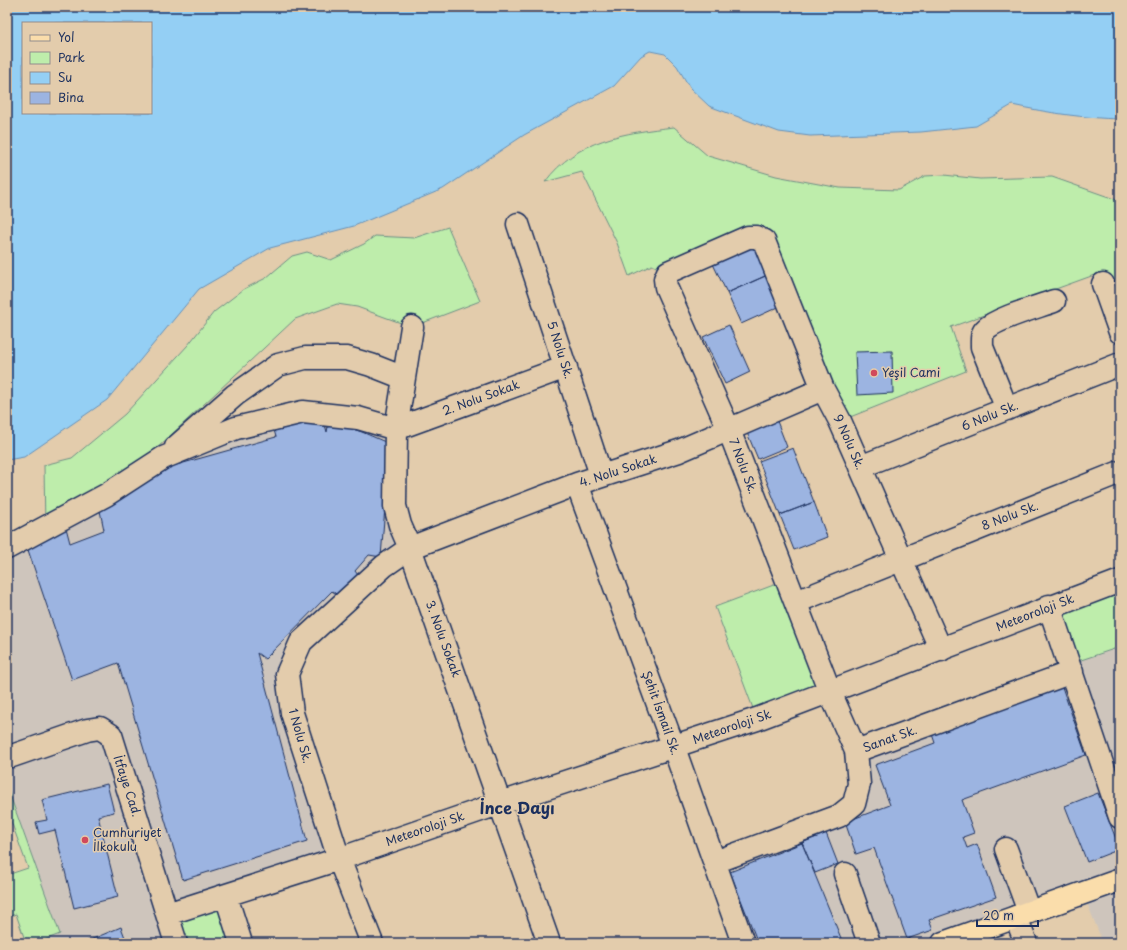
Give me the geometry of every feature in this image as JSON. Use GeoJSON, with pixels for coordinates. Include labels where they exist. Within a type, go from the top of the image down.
{"type":"FeatureCollection","features":[{"type":"Feature","properties":{"kind":"main road"},"geometry":{"type":"LineString","coordinates":[[943,943],[1120,880]]}},
{"type":"Feature","properties":{"kind":"street","name":"5 Nolu Sk."},"geometry":{"type":"LineString","coordinates":[[518,224],[601,475]]}},
{"type":"Feature","properties":{"kind":"street","name":"7 Nolu Sk."},"geometry":{"type":"LineString","coordinates":[[756,237],[748,237],[668,272],[665,278],[666,287],[729,430],[830,692],[856,752]]}},
{"type":"Feature","properties":{"kind":"street","name":"9 Nolu Sk."},"geometry":{"type":"LineString","coordinates":[[756,237],[764,241],[823,389],[860,467],[941,650]]}},
{"type":"Feature","properties":{"kind":"street"},"geometry":{"type":"LineString","coordinates":[[1103,284],[1120,332]]}},
{"type":"Feature","properties":{"kind":"street"},"geometry":{"type":"LineString","coordinates":[[1007,409],[982,347],[982,336],[986,329],[998,322],[1054,301]]}},
{"type":"Feature","properties":{"kind":"street","name":"3. Nolu Sokak"},"geometry":{"type":"LineString","coordinates":[[412,327],[396,429],[395,506],[400,525],[410,548],[501,803],[549,943]]}},
{"type":"Feature","properties":{"kind":"street"},"geometry":{"type":"LineString","coordinates":[[7,548],[106,494],[163,458],[235,395],[278,365],[305,358],[347,358],[371,365],[404,378]]}},
{"type":"Feature","properties":{"kind":"street","name":"6 Nolu Sk."},"geometry":{"type":"LineString","coordinates":[[860,467],[1120,364]]}},
{"type":"Feature","properties":{"kind":"street","name":"2. Nolu Sokak"},"geometry":{"type":"LineString","coordinates":[[396,429],[566,367]]}},
{"type":"Feature","properties":{"kind":"street","name":"4. Nolu Sokak"},"geometry":{"type":"LineString","coordinates":[[410,548],[601,475],[679,451],[823,389]]}},
{"type":"Feature","properties":{"kind":"street"},"geometry":{"type":"LineString","coordinates":[[163,458],[236,428],[303,412],[358,418],[396,429]]}},
{"type":"Feature","properties":{"kind":"street","name":"8 Nolu Sk."},"geometry":{"type":"LineString","coordinates":[[796,602],[1120,472]]}},
{"type":"Feature","properties":{"kind":"street","name":"Şehit İsmail Sk."},"geometry":{"type":"LineString","coordinates":[[577,484],[674,748],[743,943]]}},
{"type":"Feature","properties":{"kind":"street","name":"1 Nolu Sk."},"geometry":{"type":"LineString","coordinates":[[372,943],[339,859],[292,713],[287,674],[301,642],[343,601],[384,566],[410,548]]}},
{"type":"Feature","properties":{"kind":"street","name":"Meteoroloji Sk"},"geometry":{"type":"LineString","coordinates":[[167,914],[339,859],[501,803],[674,748],[757,719],[941,650],[1049,606],[1120,581]]}},
{"type":"Feature","properties":{"kind":"street"},"geometry":{"type":"LineString","coordinates":[[1049,606],[1120,817]]}},
{"type":"Feature","properties":{"kind":"street","name":"Sanat Sk."},"geometry":{"type":"LineString","coordinates":[[714,862],[839,816],[854,804],[859,784],[856,752],[1072,672]]}},
{"type":"Feature","properties":{"kind":"street","name":"İtfaye Cad."},"geometry":{"type":"LineString","coordinates":[[7,755],[12,756],[87,730],[100,728],[111,735],[176,943]]}},
{"type":"Feature","properties":{"kind":"street"},"geometry":{"type":"LineString","coordinates":[[1006,849],[1022,915],[1026,943]]}},
{"type":"Feature","properties":{"kind":"street"},"geometry":{"type":"LineString","coordinates":[[845,874],[869,943]]}},
{"type":"Feature","properties":{"kind":"street"},"geometry":{"type":"LineString","coordinates":[[226,896],[241,943]]}},
{"type":"Feature","properties":{"kind":"shaded area"},"geometry":{"type":"Polygon","coordinates":[[[303,412],[396,429],[410,548],[384,566],[287,674],[339,859],[226,896],[176,943],[36,943],[60,934],[7,787],[7,548],[163,458],[303,412]]]}},
{"type":"Feature","properties":{"kind":"shaded area"},"geometry":{"type":"Polygon","coordinates":[[[1120,581],[1120,943],[1103,943],[1083,893],[940,943],[743,943],[715,862],[854,804],[856,751],[1072,672],[1120,581]]]}},
{"type":"Feature","properties":{"kind":"green space"},"geometry":{"type":"Polygon","coordinates":[[[674,127],[708,156],[776,176],[840,188],[899,190],[925,176],[944,175],[980,179],[1052,177],[1120,201],[1120,279],[1103,284],[1097,274],[951,327],[966,371],[840,421],[756,237],[668,272],[652,265],[629,276],[617,243],[582,172],[545,182],[572,156],[587,147],[637,132],[674,127]]]}},
{"type":"Feature","properties":{"kind":"green space"},"geometry":{"type":"Polygon","coordinates":[[[448,227],[480,301],[412,327],[357,307],[337,304],[295,319],[155,450],[45,528],[44,465],[72,458],[125,414],[188,345],[214,312],[244,289],[266,278],[292,256],[307,252],[331,260],[364,244],[375,236],[414,238],[448,227]]]}},
{"type":"Feature","properties":{"kind":"green space"},"geometry":{"type":"Polygon","coordinates":[[[787,580],[830,692],[757,719],[715,607],[787,580]]]}},
{"type":"Feature","properties":{"kind":"green space"},"geometry":{"type":"Polygon","coordinates":[[[1120,581],[1120,647],[1069,664],[1049,606],[1120,581]]]}},
{"type":"Feature","properties":{"kind":"green space"},"geometry":{"type":"Polygon","coordinates":[[[7,787],[60,934],[36,943],[26,943],[16,914],[7,917],[7,875],[28,868],[7,810],[7,787]]]}},
{"type":"Feature","properties":{"kind":"green space"},"geometry":{"type":"Polygon","coordinates":[[[226,896],[241,943],[176,943],[167,914],[226,896]]]}},
{"type":"Feature","properties":{"kind":"water"},"geometry":{"type":"Polygon","coordinates":[[[7,7],[1120,7],[1120,119],[1066,115],[1012,105],[976,126],[921,132],[810,136],[779,132],[709,106],[690,88],[677,66],[665,54],[650,51],[641,56],[614,86],[524,135],[443,189],[354,226],[270,248],[199,289],[107,400],[24,457],[7,460],[7,7]]]}},
{"type":"Feature","properties":{"kind":"building"},"geometry":{"type":"Polygon","coordinates":[[[758,243],[772,273],[727,293],[713,264],[758,243]]]}},
{"type":"Feature","properties":{"kind":"building"},"geometry":{"type":"Polygon","coordinates":[[[772,273],[785,304],[741,324],[727,293],[772,273]]]}},
{"type":"Feature","properties":{"kind":"building"},"geometry":{"type":"Polygon","coordinates":[[[729,325],[750,372],[725,384],[703,337],[729,325]]]}},
{"type":"Feature","properties":{"kind":"building","name":"Yeşil Cami"},"geometry":{"type":"Polygon","coordinates":[[[892,351],[893,393],[857,395],[855,352],[892,351]]]}},
{"type":"Feature","properties":{"kind":"building"},"geometry":{"type":"Polygon","coordinates":[[[775,416],[787,447],[758,459],[745,428],[775,416]]]}},
{"type":"Feature","properties":{"kind":"building"},"geometry":{"type":"Polygon","coordinates":[[[323,418],[327,432],[329,421],[362,432],[390,444],[381,557],[369,555],[355,571],[361,579],[339,596],[332,591],[265,659],[257,653],[307,841],[183,880],[118,663],[72,680],[27,547],[65,524],[70,543],[104,530],[99,506],[162,469],[276,437],[274,430],[323,418]]]}},
{"type":"Feature","properties":{"kind":"building"},"geometry":{"type":"Polygon","coordinates":[[[793,448],[814,502],[780,515],[759,461],[793,448]]]}},
{"type":"Feature","properties":{"kind":"building"},"geometry":{"type":"Polygon","coordinates":[[[814,502],[827,537],[794,550],[780,515],[814,502]]]}},
{"type":"Feature","properties":{"kind":"building"},"geometry":{"type":"Polygon","coordinates":[[[1062,687],[1086,755],[962,800],[974,833],[963,837],[967,848],[977,844],[996,897],[929,920],[933,930],[907,939],[874,848],[856,854],[845,822],[890,805],[875,765],[935,743],[932,734],[1062,687]]]}},
{"type":"Feature","properties":{"kind":"building"},"geometry":{"type":"Polygon","coordinates":[[[107,784],[114,812],[98,816],[118,897],[74,908],[55,830],[39,834],[36,822],[47,820],[42,800],[107,784]]]}},
{"type":"Feature","properties":{"kind":"building"},"geometry":{"type":"Polygon","coordinates":[[[1098,793],[1120,849],[1087,862],[1065,806],[1098,793]]]}},
{"type":"Feature","properties":{"kind":"building"},"geometry":{"type":"Polygon","coordinates":[[[826,833],[838,864],[815,873],[802,843],[826,833]]]}},
{"type":"Feature","properties":{"kind":"building"},"geometry":{"type":"Polygon","coordinates":[[[802,843],[843,943],[758,943],[730,872],[802,843]]]}},
{"type":"Feature","properties":{"kind":"building"},"geometry":{"type":"Polygon","coordinates":[[[121,927],[127,943],[83,943],[121,927]]]}},
{"type":"Feature","properties":{"kind":"place","name":"Yeşil Cami"},"geometry":{"type":"Point","coordinates":[874,373]}},
{"type":"Feature","properties":{"kind":"place","name":"Cumhuriyet İlkokulu"},"geometry":{"type":"Point","coordinates":[85,840]}},
{"type":"Feature","properties":{"kind":"district","name":"İnce Dayı"},"geometry":{"type":"Point","coordinates":[517,808]}}]}
